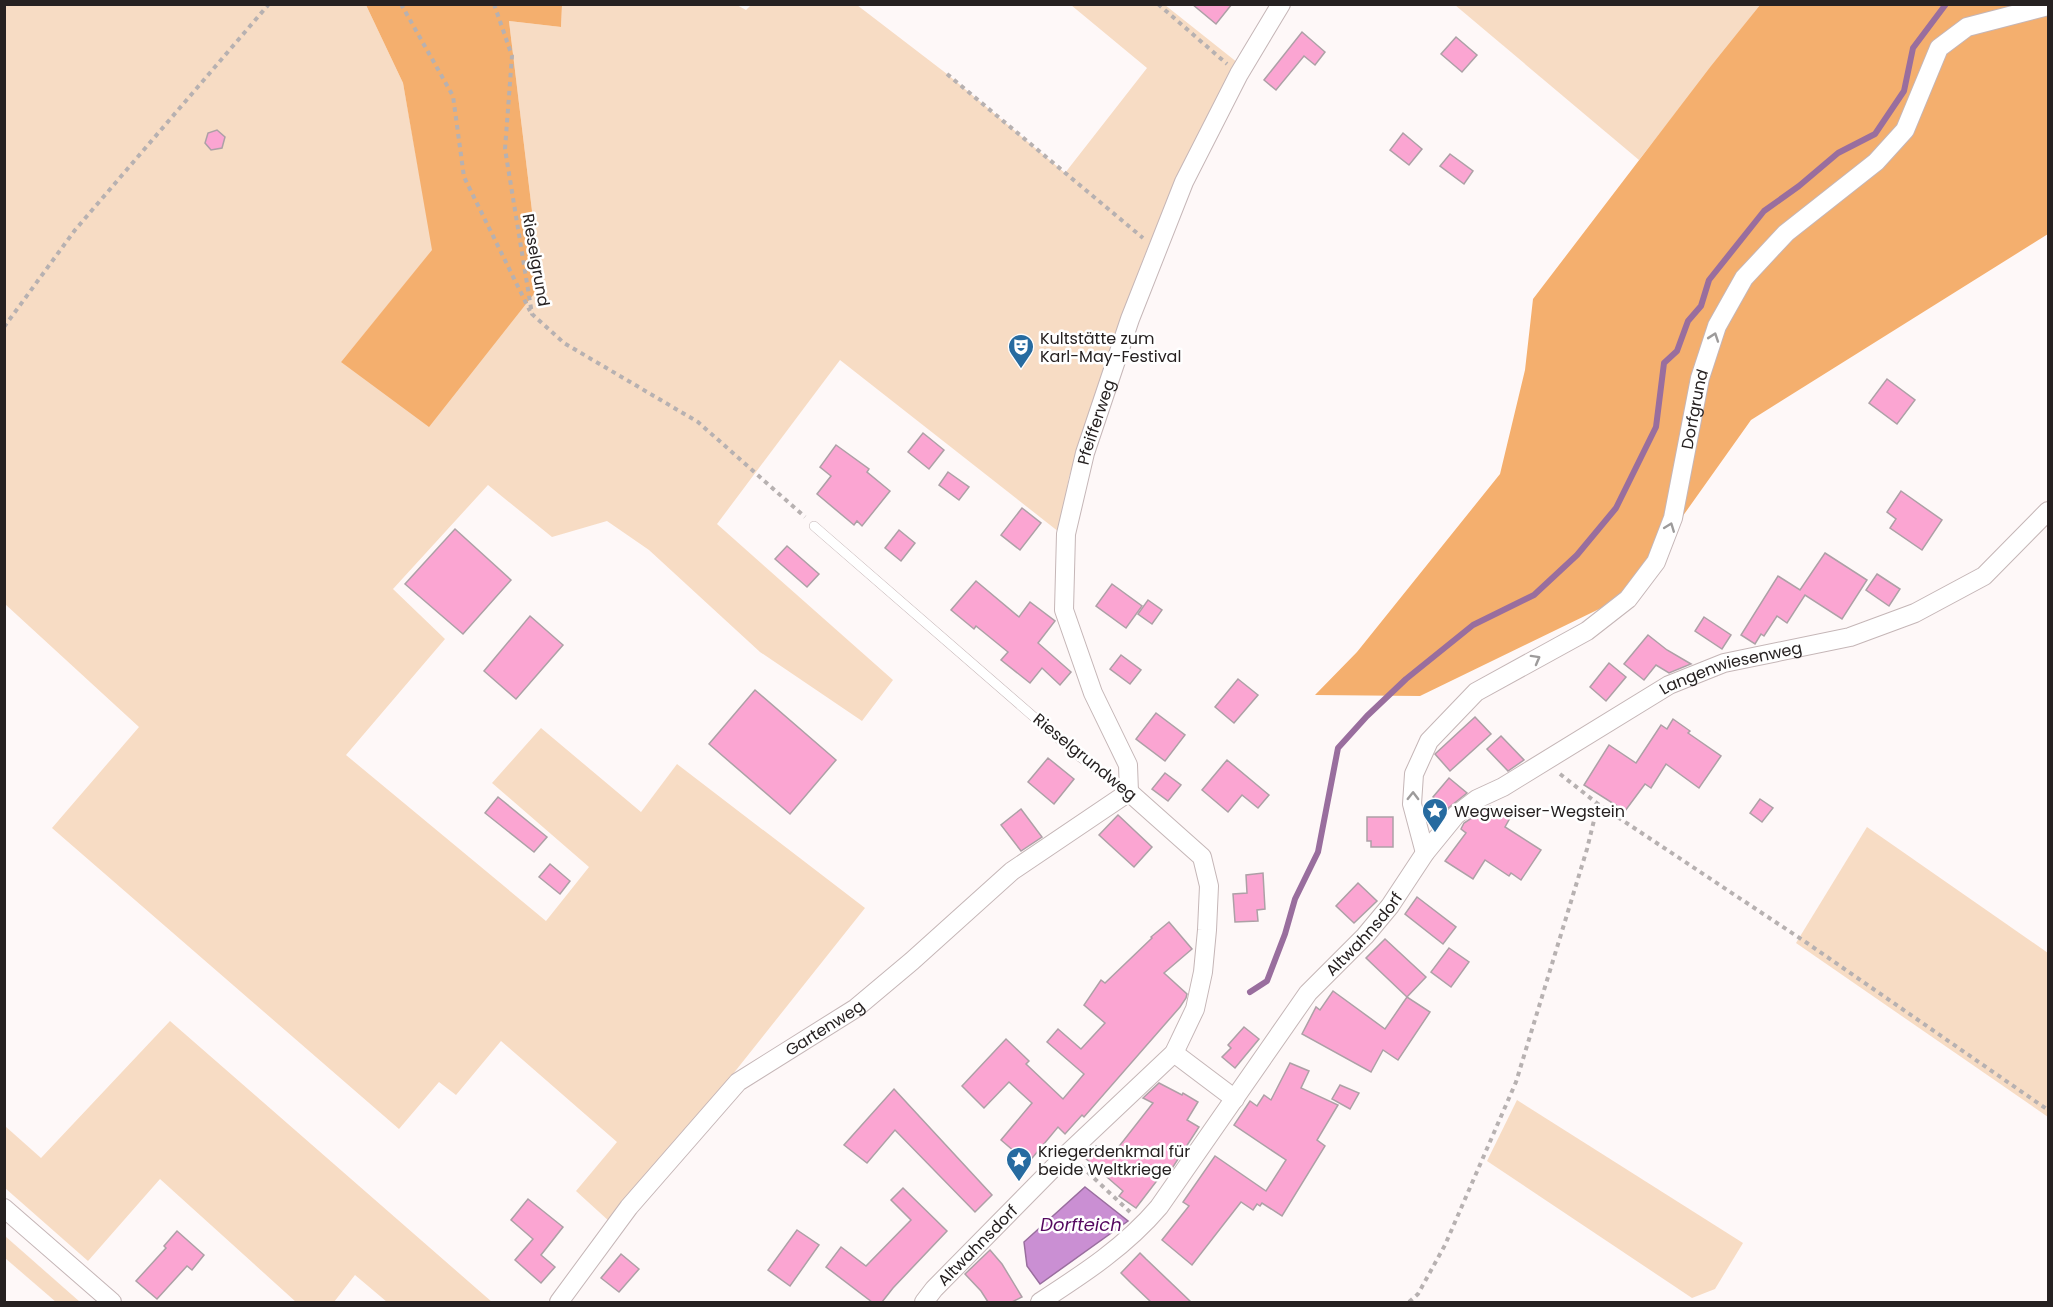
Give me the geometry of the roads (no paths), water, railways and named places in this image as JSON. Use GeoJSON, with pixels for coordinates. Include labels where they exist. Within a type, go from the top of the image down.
{"type":"FeatureCollection","features":[{"type":"Feature","properties":{"kind":"street","name":"Pfeifferweg"},"geometry":{"type":"LineString","coordinates":[[1129,792],[1128,765],[1093,693],[1064,610],[1066,534],[1085,453],[1130,319],[1184,182],[1239,74],[1281,4]]}},
{"type":"Feature","properties":{"kind":"street","name":"Dorfgrund"},"geometry":{"type":"LineString","coordinates":[[1425,853],[1412,804],[1414,774],[1429,741],[1476,692],[1587,631],[1628,599],[1656,562],[1673,518],[1700,378],[1717,326],[1744,278],[1786,233],[1876,162],[1905,130],[1939,48],[1967,27],[2049,6]]}},
{"type":"Feature","properties":{"kind":"street","name":"Langenwiesenweg"},"geometry":{"type":"LineString","coordinates":[[1425,853],[1456,815],[1478,799],[1503,787],[1669,685],[1724,663],[1850,637],[1915,613],[1984,576],[2049,511]]}},
{"type":"Feature","properties":{"kind":"street","name":"Rieselgrundweg"},"geometry":{"type":"LineString","coordinates":[[1129,792],[1202,857],[1209,886],[1203,972],[1195,1009],[1174,1053]]}},
{"type":"Feature","properties":{"kind":"street","name":"Gartenweg"},"geometry":{"type":"LineString","coordinates":[[558,1302],[629,1207],[738,1082],[856,1008],[1012,871],[1129,792]]}},
{"type":"Feature","properties":{"kind":"street","name":"Altwahnsdorf"},"geometry":{"type":"LineString","coordinates":[[1040,1302],[1097,1265],[1144,1225],[1159,1207],[1308,993],[1365,936],[1390,906],[1425,853]]}},
{"type":"Feature","properties":{"kind":"street","name":"Altwahnsdorf"},"geometry":{"type":"LineString","coordinates":[[935,1298],[1067,1154],[1174,1053]]}},
{"type":"Feature","properties":{"kind":"street"},"geometry":{"type":"LineString","coordinates":[[1174,1053],[1235,1099]]}},
{"type":"Feature","properties":{"kind":"street"},"geometry":{"type":"LineString","coordinates":[[4,1208],[112,1302]]}},
{"type":"Feature","properties":{"kind":"lane","name":"Rieselgrundweg"},"geometry":{"type":"LineString","coordinates":[[814,526],[1080,757],[1129,792]]}},
{"type":"Feature","properties":{"kind":"water","name":"Dorfteich"},"geometry":{"type":"Polygon","coordinates":[[[1085,1187],[1128,1221],[1040,1284],[1027,1266],[1024,1242],[1085,1187]]]}},
{"type":"Feature","properties":{"kind":"waterway"},"geometry":{"type":"LineString","coordinates":[[1250,992],[1267,981],[1285,934],[1295,899],[1318,852],[1338,748],[1367,716],[1406,679],[1473,625],[1534,595],[1577,555],[1616,508],[1656,427],[1664,363],[1677,351],[1688,321],[1701,306],[1709,280],[1764,211],[1799,186],[1838,153],[1875,134],[1904,91],[1913,48],[1946,4]]}},
{"type":"Feature","properties":{"kind":"place","name":"Kultstätte zum Karl-May-Festival"},"geometry":{"type":"Point","coordinates":[1021,370]}},
{"type":"Feature","properties":{"kind":"place","name":"Wegweiser-Wegstein"},"geometry":{"type":"Point","coordinates":[1435,834]}},
{"type":"Feature","properties":{"kind":"place","name":"Kriegerdenkmal für beide Weltkriege"},"geometry":{"type":"Point","coordinates":[1019,1183]}}]}
